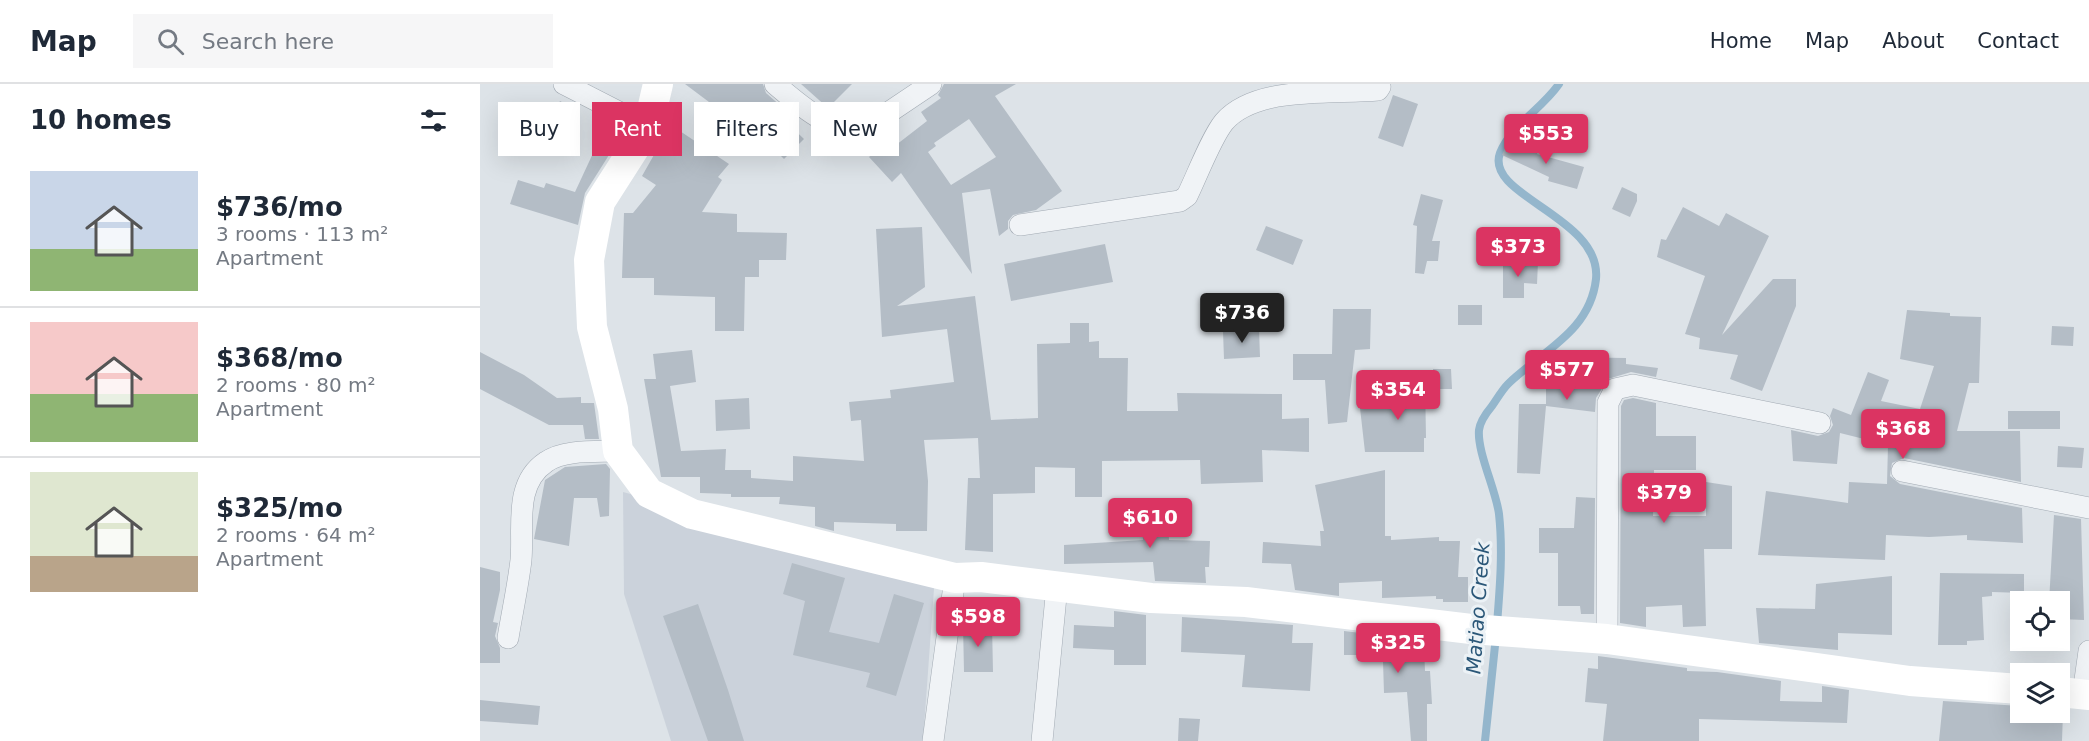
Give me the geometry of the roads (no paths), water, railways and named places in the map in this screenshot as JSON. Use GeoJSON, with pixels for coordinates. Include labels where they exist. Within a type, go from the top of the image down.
{"type":"FeatureCollection","features":[{"type":"Feature","properties":{"kind":"street"},"geometry":{"type":"LineString","coordinates":[[564,84],[599,102]]}},
{"type":"Feature","properties":{"kind":"street"},"geometry":{"type":"LineString","coordinates":[[654,102],[658,84]]}},
{"type":"Feature","properties":{"kind":"street"},"geometry":{"type":"LineString","coordinates":[[775,84],[820,118],[841,128],[855,130],[867,127],[931,84]]}},
{"type":"Feature","properties":{"kind":"street"},"geometry":{"type":"LineString","coordinates":[[1020,225],[1180,201],[1187,196],[1223,124],[1245,106],[1266,98],[1378,90],[1380,87],[1378,84]]}},
{"type":"Feature","properties":{"kind":"street"},"geometry":{"type":"LineString","coordinates":[[629,156],[600,202],[589,260],[592,327],[613,409],[618,451],[649,493],[692,513],[955,579],[981,577],[1151,598],[1246,602],[1471,629],[1607,639],[1910,681],[2010,688]]}},
{"type":"Feature","properties":{"kind":"street"},"geometry":{"type":"LineString","coordinates":[[1607,639],[1608,403],[1615,389],[1633,385],[1820,423]]}},
{"type":"Feature","properties":{"kind":"street"},"geometry":{"type":"LineString","coordinates":[[508,638],[521,560],[520,512],[531,476],[546,461],[570,454],[618,451]]}},
{"type":"Feature","properties":{"kind":"street"},"geometry":{"type":"LineString","coordinates":[[1902,471],[2089,508]]}},
{"type":"Feature","properties":{"kind":"street"},"geometry":{"type":"LineString","coordinates":[[933,741],[955,579]]}},
{"type":"Feature","properties":{"kind":"street"},"geometry":{"type":"LineString","coordinates":[[1042,741],[1057,586]]}},
{"type":"Feature","properties":{"kind":"street"},"geometry":{"type":"LineString","coordinates":[[2077,694],[2089,651]]}},
{"type":"Feature","properties":{"kind":"waterway","name":"Matiao Creek"},"geometry":{"type":"LineString","coordinates":[[1497,624],[1501,555],[1499,514],[1481,449],[1479,430],[1482,420],[1508,384],[1574,327],[1592,297],[1596,279],[1593,258],[1581,239],[1564,223],[1509,182],[1500,168],[1500,153],[1511,134],[1559,84]]}},
{"type":"Feature","properties":{"kind":"waterway","name":"Matiao Creek"},"geometry":{"type":"LineString","coordinates":[[1485,741],[1496,636]]}}]}
